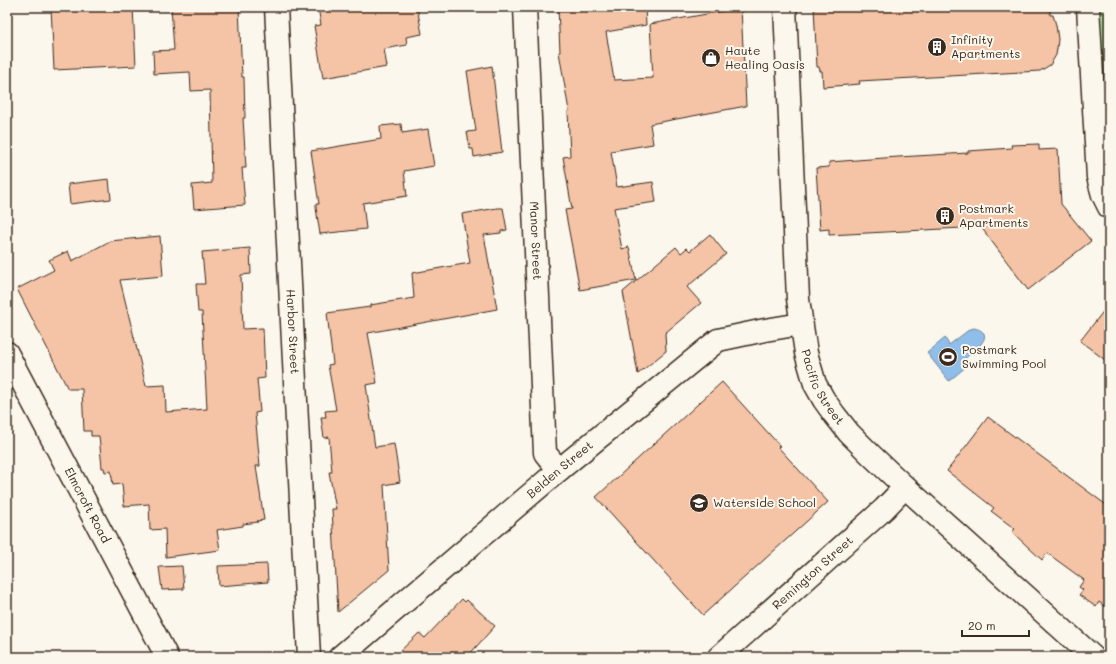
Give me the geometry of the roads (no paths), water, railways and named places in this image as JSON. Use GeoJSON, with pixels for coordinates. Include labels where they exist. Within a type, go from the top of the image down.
{"type":"FeatureCollection","features":[{"type":"Feature","properties":{"kind":"street","name":"Harbor Street"},"geometry":{"type":"LineString","coordinates":[[276,7],[309,657]]}},
{"type":"Feature","properties":{"kind":"street","name":"Manor Street"},"geometry":{"type":"LineString","coordinates":[[525,7],[545,453],[559,470]]}},
{"type":"Feature","properties":{"kind":"street","name":"Pacific Street"},"geometry":{"type":"LineString","coordinates":[[785,7],[796,263],[801,324],[806,353],[815,384],[824,400],[849,433],[905,487],[1093,657]]}},
{"type":"Feature","properties":{"kind":"street"},"geometry":{"type":"LineString","coordinates":[[1088,7],[1098,177],[1103,195],[1109,207]]}},
{"type":"Feature","properties":{"kind":"street","name":"Belden Street"},"geometry":{"type":"LineString","coordinates":[[340,657],[559,470],[718,340],[801,324]]}},
{"type":"Feature","properties":{"kind":"street","name":"Elmcroft Road"},"geometry":{"type":"LineString","coordinates":[[7,353],[167,657]]}},
{"type":"Feature","properties":{"kind":"street","name":"Remington Street"},"geometry":{"type":"LineString","coordinates":[[719,657],[884,509],[905,487]]}},
{"type":"Feature","properties":{"kind":"water","name":"Postmark Swimming Pool"},"geometry":{"type":"Polygon","coordinates":[[[974,328],[981,331],[984,335],[984,339],[977,349],[962,361],[967,366],[949,381],[927,353],[945,338],[949,345],[970,329],[974,328]]]}},
{"type":"Feature","properties":{"kind":"place","name":"Infinity Apartments"},"geometry":{"type":"Point","coordinates":[937,47]}},
{"type":"Feature","properties":{"kind":"place","name":"Haute Healing Oasis"},"geometry":{"type":"Point","coordinates":[711,58]}},
{"type":"Feature","properties":{"kind":"place","name":"Postmark Apartments"},"geometry":{"type":"Point","coordinates":[945,216]}},
{"type":"Feature","properties":{"kind":"place","name":"Postmark Swimming Pool"},"geometry":{"type":"Point","coordinates":[948,357]}},
{"type":"Feature","properties":{"kind":"place","name":"Waterside School"},"geometry":{"type":"Point","coordinates":[699,503]}}]}
